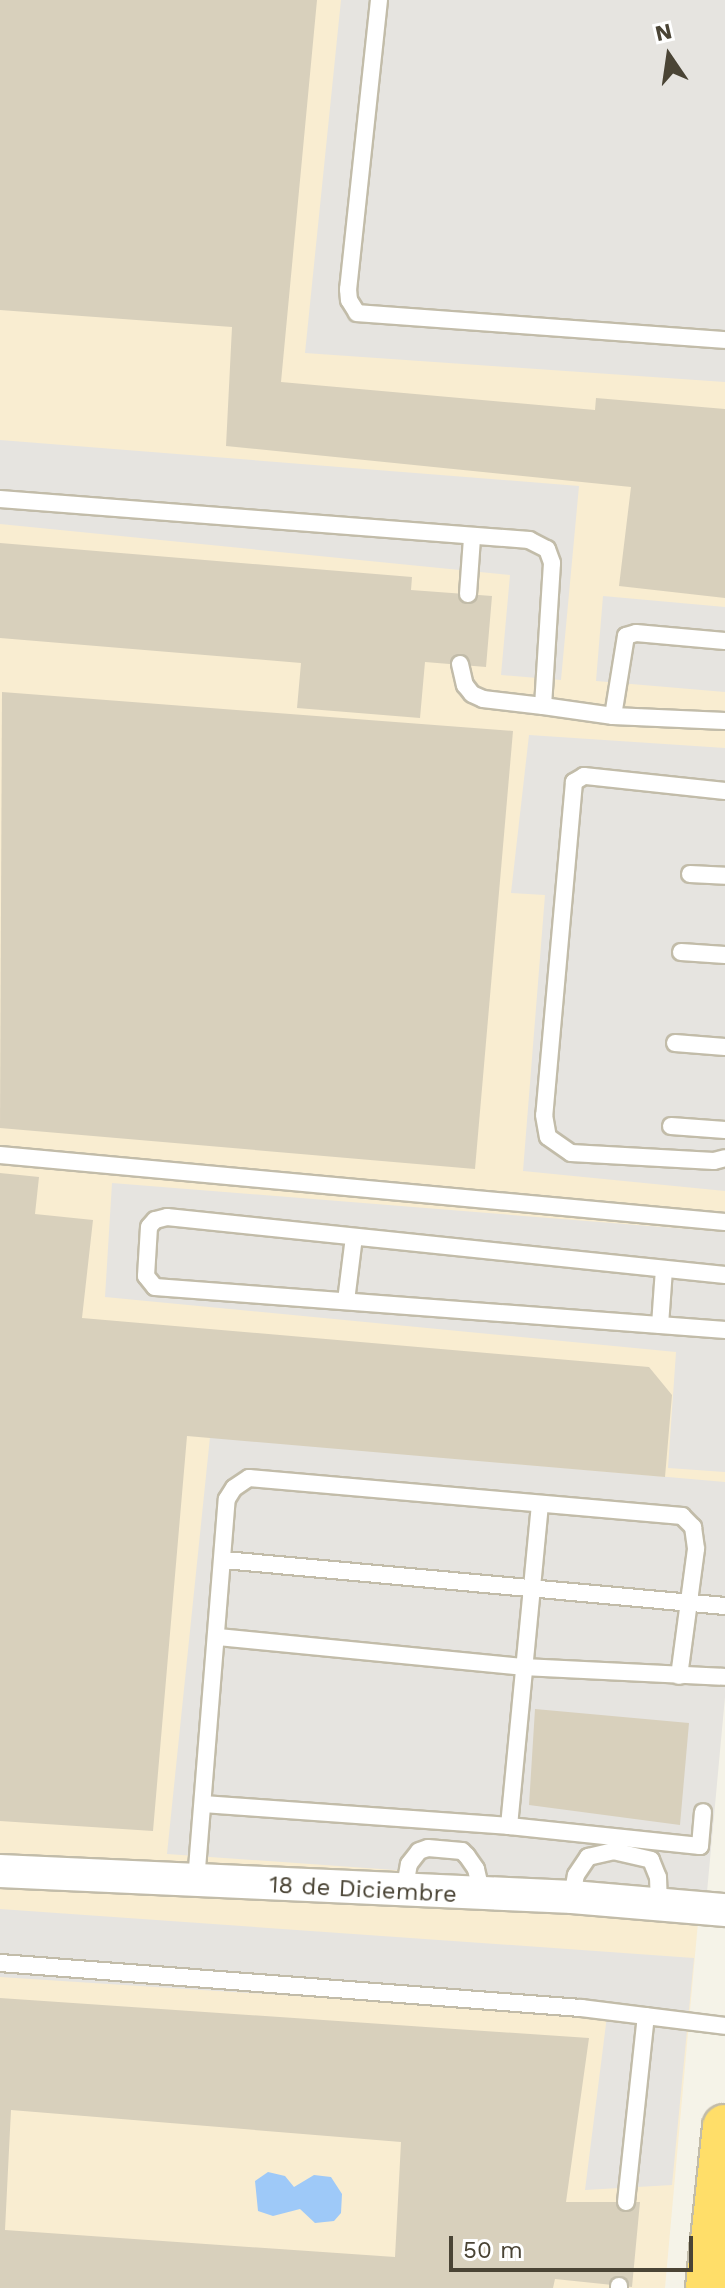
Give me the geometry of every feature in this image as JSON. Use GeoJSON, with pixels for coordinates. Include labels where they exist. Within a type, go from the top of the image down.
{"type":"FeatureCollection","features":[{"type":"Feature","properties":{"kind":"highway"},"geometry":{"type":"LineString","coordinates":[[708,2288],[725,2127]]}},
{"type":"Feature","properties":{"kind":"street","name":"18 de Diciembre"},"geometry":{"type":"LineString","coordinates":[[0,1871],[482,1896],[572,1897],[725,1910]]}},
{"type":"Feature","properties":{"kind":"lane"},"geometry":{"type":"LineString","coordinates":[[379,0],[348,289],[349,300],[357,313],[725,340]]}},
{"type":"Feature","properties":{"kind":"lane"},"geometry":{"type":"LineString","coordinates":[[0,499],[472,538],[529,540],[547,549],[551,556],[543,706]]}},
{"type":"Feature","properties":{"kind":"lane"},"geometry":{"type":"LineString","coordinates":[[468,594],[472,538]]}},
{"type":"Feature","properties":{"kind":"lane"},"geometry":{"type":"LineString","coordinates":[[613,716],[626,636],[725,641]]}},
{"type":"Feature","properties":{"kind":"lane"},"geometry":{"type":"LineString","coordinates":[[460,664],[465,685],[472,694],[483,699],[613,716],[725,721]]}},
{"type":"Feature","properties":{"kind":"lane"},"geometry":{"type":"LineString","coordinates":[[725,791],[584,776],[574,782],[544,1115],[548,1137],[571,1153],[714,1161],[725,1158]]}},
{"type":"Feature","properties":{"kind":"lane"},"geometry":{"type":"LineString","coordinates":[[690,874],[725,876]]}},
{"type":"Feature","properties":{"kind":"lane"},"geometry":{"type":"LineString","coordinates":[[681,952],[725,955]]}},
{"type":"Feature","properties":{"kind":"lane"},"geometry":{"type":"LineString","coordinates":[[675,1043],[725,1047]]}},
{"type":"Feature","properties":{"kind":"lane"},"geometry":{"type":"LineString","coordinates":[[671,1126],[725,1130]]}},
{"type":"Feature","properties":{"kind":"lane"},"geometry":{"type":"LineString","coordinates":[[0,1155],[725,1222]]}},
{"type":"Feature","properties":{"kind":"lane"},"geometry":{"type":"LineString","coordinates":[[725,1275],[167,1217],[155,1220],[149,1227],[146,1276],[155,1287],[725,1330]]}},
{"type":"Feature","properties":{"kind":"lane"},"geometry":{"type":"LineString","coordinates":[[346,1301],[354,1237]]}},
{"type":"Feature","properties":{"kind":"lane"},"geometry":{"type":"LineString","coordinates":[[660,1325],[664,1269]]}},
{"type":"Feature","properties":{"kind":"lane"},"geometry":{"type":"LineString","coordinates":[[196,1881],[227,1499],[234,1488],[249,1478],[682,1516],[693,1527],[696,1549],[679,1676]]}},
{"type":"Feature","properties":{"kind":"lane"},"geometry":{"type":"LineString","coordinates":[[509,1826],[540,1505]]}},
{"type":"Feature","properties":{"kind":"lane"},"geometry":{"type":"LineString","coordinates":[[224,1560],[725,1606]]}},
{"type":"Feature","properties":{"kind":"lane"},"geometry":{"type":"LineString","coordinates":[[218,1637],[523,1667],[725,1677]]}},
{"type":"Feature","properties":{"kind":"lane"},"geometry":{"type":"LineString","coordinates":[[204,1804],[509,1826],[700,1846],[703,1812]]}},
{"type":"Feature","properties":{"kind":"lane"},"geometry":{"type":"LineString","coordinates":[[404,1892],[409,1864],[419,1851],[428,1848],[462,1851],[476,1869],[482,1896]]}},
{"type":"Feature","properties":{"kind":"lane"},"geometry":{"type":"LineString","coordinates":[[572,1897],[576,1875],[588,1857],[613,1851],[651,1860],[658,1877],[659,1906]]}},
{"type":"Feature","properties":{"kind":"lane"},"geometry":{"type":"LineString","coordinates":[[0,1963],[581,2008],[725,2026]]}},
{"type":"Feature","properties":{"kind":"lane"},"geometry":{"type":"LineString","coordinates":[[626,2202],[646,2016]]}},
{"type":"Feature","properties":{"kind":"shaded area"},"geometry":{"type":"Polygon","coordinates":[[[0,0],[725,0],[725,1623],[665,2288],[0,2288],[0,0]]]}},
{"type":"Feature","properties":{"kind":"shaded area"},"geometry":{"type":"Polygon","coordinates":[[[341,0],[725,0],[725,382],[305,353],[341,0]]]}},
{"type":"Feature","properties":{"kind":"shaded area"},"geometry":{"type":"Polygon","coordinates":[[[0,440],[579,486],[561,680],[501,675],[510,575],[0,524],[0,440]]]}},
{"type":"Feature","properties":{"kind":"shaded area"},"geometry":{"type":"Polygon","coordinates":[[[603,596],[725,607],[725,692],[596,681],[603,596]]]}},
{"type":"Feature","properties":{"kind":"shaded area"},"geometry":{"type":"Polygon","coordinates":[[[529,735],[725,748],[725,1191],[523,1171],[545,895],[511,893],[529,735]]]}},
{"type":"Feature","properties":{"kind":"shaded area"},"geometry":{"type":"Polygon","coordinates":[[[112,1183],[725,1232],[725,1472],[668,1468],[676,1352],[105,1297],[112,1183]]]}},
{"type":"Feature","properties":{"kind":"shaded area"},"geometry":{"type":"Polygon","coordinates":[[[210,1437],[725,1482],[725,1697],[707,1892],[167,1854],[210,1437]]]}},
{"type":"Feature","properties":{"kind":"shaded area"},"geometry":{"type":"Polygon","coordinates":[[[0,1909],[694,1958],[672,2185],[585,2190],[607,2016],[0,1977],[0,1909]]]}},
{"type":"Feature","properties":{"kind":"water"},"geometry":{"type":"Polygon","coordinates":[[[268,2172],[285,2176],[294,2187],[314,2175],[331,2177],[342,2194],[341,2213],[334,2221],[315,2223],[300,2209],[273,2216],[258,2211],[255,2181],[268,2172]]]}},
{"type":"Feature","properties":{"kind":"building"},"geometry":{"type":"Polygon","coordinates":[[[0,0],[317,0],[281,382],[595,410],[596,398],[725,409],[725,598],[619,586],[631,487],[226,446],[232,327],[0,310],[0,0]]]}},
{"type":"Feature","properties":{"kind":"building"},"geometry":{"type":"Polygon","coordinates":[[[0,543],[412,577],[411,590],[492,596],[486,667],[425,662],[420,718],[297,708],[301,663],[0,638],[0,543]]]}},
{"type":"Feature","properties":{"kind":"building"},"geometry":{"type":"Polygon","coordinates":[[[2,692],[513,731],[475,1169],[0,1128],[2,692]]]}},
{"type":"Feature","properties":{"kind":"building"},"geometry":{"type":"Polygon","coordinates":[[[0,1173],[39,1177],[35,1214],[93,1220],[82,1318],[649,1367],[672,1395],[665,1477],[187,1436],[153,1831],[0,1821],[0,1173]]]}},
{"type":"Feature","properties":{"kind":"building"},"geometry":{"type":"Polygon","coordinates":[[[535,1709],[689,1723],[680,1825],[529,1805],[535,1709]]]}},
{"type":"Feature","properties":{"kind":"building"},"geometry":{"type":"Polygon","coordinates":[[[0,1998],[589,2038],[566,2202],[640,2202],[632,2287],[555,2279],[553,2288],[0,2288],[0,1998]],[[11,2110],[5,2230],[395,2257],[401,2142],[11,2110]]]}}]}
